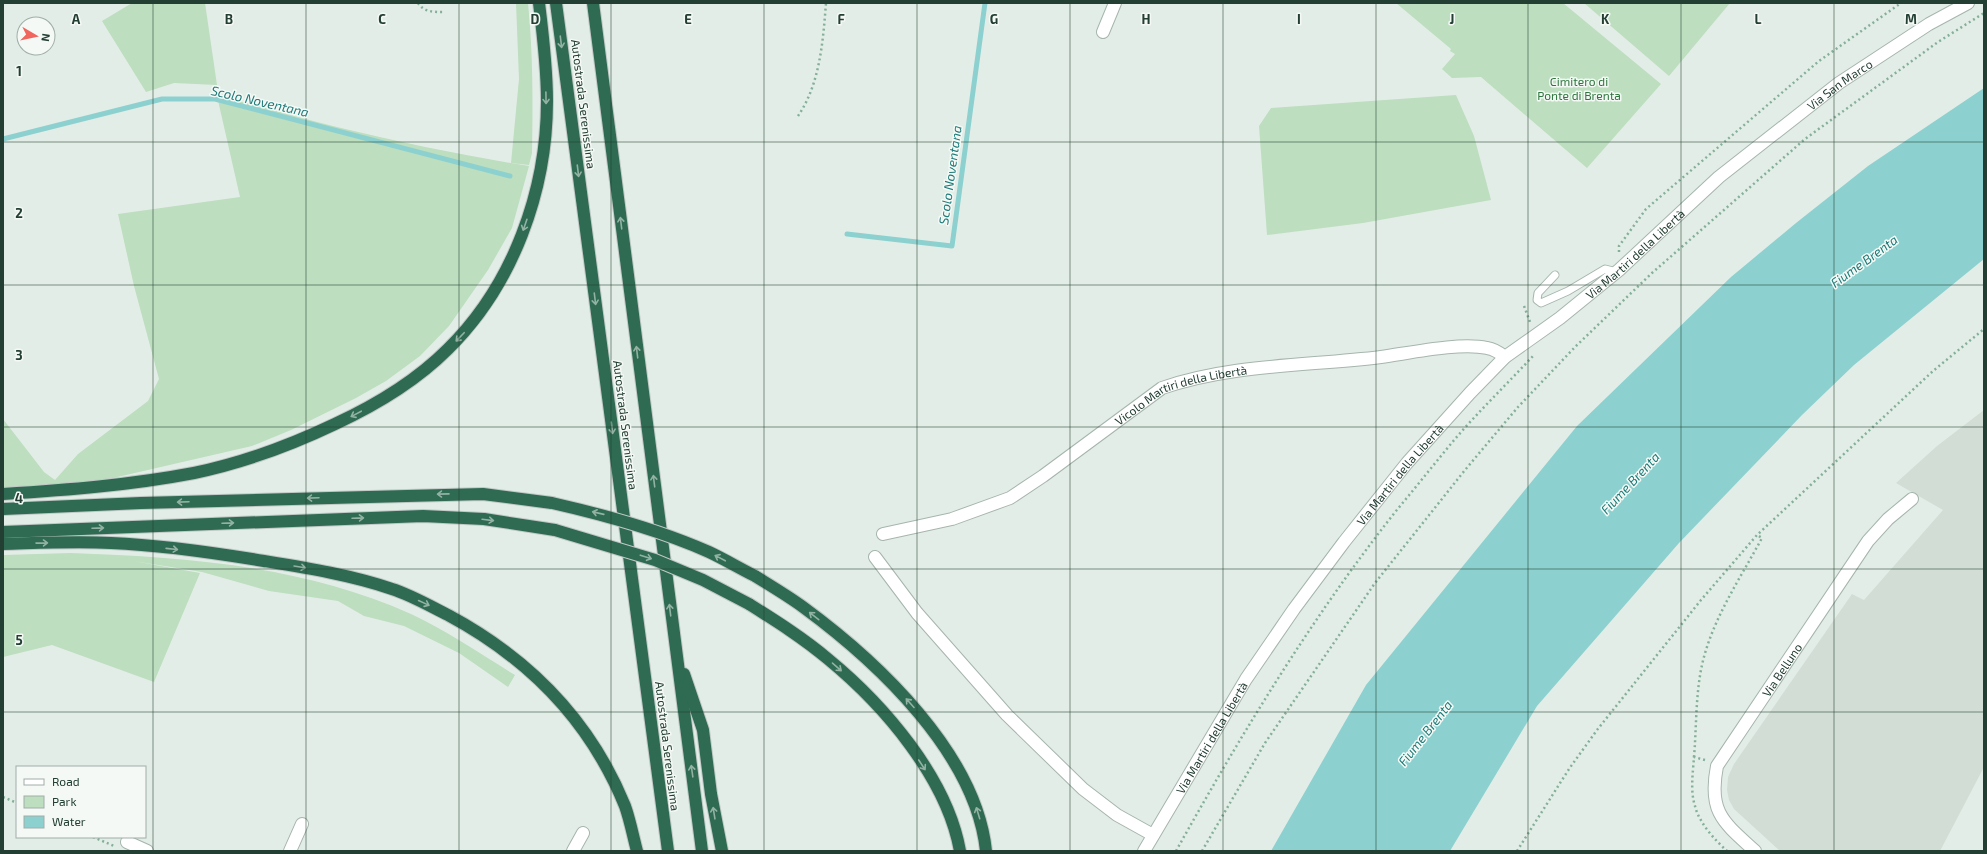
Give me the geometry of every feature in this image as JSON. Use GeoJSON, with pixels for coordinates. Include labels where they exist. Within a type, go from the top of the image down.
{"type":"FeatureCollection","features":[{"type":"Feature","properties":{"kind":"highway"},"geometry":{"type":"LineString","coordinates":[[3,494],[75,489],[138,482],[196,472],[247,458],[317,433],[377,403],[427,368],[448,350],[468,328],[498,283],[513,257],[534,199],[544,142],[547,102],[539,3]]}},
{"type":"Feature","properties":{"kind":"highway","name":"Autostrada Serenissima"},"geometry":{"type":"LineString","coordinates":[[556,3],[668,851]]}},
{"type":"Feature","properties":{"kind":"highway","name":"Autostrada Serenissima"},"geometry":{"type":"LineString","coordinates":[[593,3],[702,851]]}},
{"type":"Feature","properties":{"kind":"highway"},"geometry":{"type":"LineString","coordinates":[[3,509],[149,503],[483,494],[552,503],[605,515],[656,532],[708,552],[754,576],[803,606],[871,662],[927,723],[955,765],[973,797],[984,833],[986,851]]}},
{"type":"Feature","properties":{"kind":"highway"},"geometry":{"type":"LineString","coordinates":[[3,532],[423,516],[484,520],[555,530],[655,560],[703,580],[748,604],[828,658],[866,694],[901,734],[936,786],[953,822],[960,851]]}},
{"type":"Feature","properties":{"kind":"highway"},"geometry":{"type":"LineString","coordinates":[[3,544],[111,543],[234,556],[309,568],[361,579],[394,589],[430,606],[474,630],[525,665],[563,703],[597,750],[625,807],[637,851]]}},
{"type":"Feature","properties":{"kind":"highway"},"geometry":{"type":"LineString","coordinates":[[675,648],[703,730],[711,794],[722,851]]}},
{"type":"Feature","properties":{"kind":"street"},"geometry":{"type":"LineString","coordinates":[[1103,32],[1115,3]]}},
{"type":"Feature","properties":{"kind":"street","name":"Via San Marco"},"geometry":{"type":"LineString","coordinates":[[1719,178],[1839,83],[1929,24],[1968,3]]}},
{"type":"Feature","properties":{"kind":"street","name":"Via Martiri della Libertà"},"geometry":{"type":"LineString","coordinates":[[1144,851],[1152,835],[1246,679],[1339,548],[1407,463],[1470,393],[1505,357],[1560,318],[1618,271],[1719,178]]}},
{"type":"Feature","properties":{"kind":"street","name":"Vicolo Martiri della Libertà"},"geometry":{"type":"LineString","coordinates":[[883,534],[952,519],[1010,498],[1043,476],[1150,396],[1162,388],[1182,381],[1236,371],[1446,348],[1487,348],[1498,351],[1505,357]]}},
{"type":"Feature","properties":{"kind":"street","name":"Via Belluno"},"geometry":{"type":"LineString","coordinates":[[1755,851],[1730,829],[1721,817],[1715,804],[1714,789],[1717,766],[1868,541],[1888,519],[1912,499]]}},
{"type":"Feature","properties":{"kind":"street"},"geometry":{"type":"LineString","coordinates":[[875,557],[918,613],[1007,715],[1083,789],[1117,815],[1152,835]]}},
{"type":"Feature","properties":{"kind":"street"},"geometry":{"type":"LineString","coordinates":[[290,851],[302,824]]}},
{"type":"Feature","properties":{"kind":"street"},"geometry":{"type":"LineString","coordinates":[[573,851],[583,833]]}},
{"type":"Feature","properties":{"kind":"street"},"geometry":{"type":"LineString","coordinates":[[123,842],[147,851]]}},
{"type":"Feature","properties":{"kind":"lane"},"geometry":{"type":"LineString","coordinates":[[1556,275],[1538,293],[1538,300],[1541,303],[1568,291],[1605,269],[1618,271]]}},
{"type":"Feature","properties":{"kind":"path"},"geometry":{"type":"LineString","coordinates":[[418,3],[421,8],[430,12],[443,12]]}},
{"type":"Feature","properties":{"kind":"path"},"geometry":{"type":"LineString","coordinates":[[798,116],[806,104],[816,74],[823,37],[826,3]]}},
{"type":"Feature","properties":{"kind":"path"},"geometry":{"type":"LineString","coordinates":[[1618,271],[1619,246],[1646,209],[1819,61],[1901,3]]}},
{"type":"Feature","properties":{"kind":"path"},"geometry":{"type":"LineString","coordinates":[[1202,851],[1265,743],[1371,589],[1409,539],[1518,407],[1575,348],[1652,273],[1805,140],[1938,42],[1984,13]]}},
{"type":"Feature","properties":{"kind":"path"},"geometry":{"type":"LineString","coordinates":[[1524,306],[1528,318]]}},
{"type":"Feature","properties":{"kind":"path"},"geometry":{"type":"LineString","coordinates":[[1517,851],[1569,769],[1598,730],[1701,600],[1757,535],[1933,371],[1984,330]]}},
{"type":"Feature","properties":{"kind":"path"},"geometry":{"type":"LineString","coordinates":[[1176,851],[1257,712],[1293,655],[1347,576],[1455,439],[1538,351]]}},
{"type":"Feature","properties":{"kind":"path"},"geometry":{"type":"LineString","coordinates":[[1694,757],[1700,680],[1705,652],[1715,626],[1762,538],[1757,535]]}},
{"type":"Feature","properties":{"kind":"path"},"geometry":{"type":"LineString","coordinates":[[3,797],[16,803]]}},
{"type":"Feature","properties":{"kind":"path"},"geometry":{"type":"LineString","coordinates":[[95,838],[116,848],[123,842]]}},
{"type":"Feature","properties":{"kind":"shaded area"},"geometry":{"type":"Polygon","coordinates":[[[1984,410],[1984,767],[1940,851],[1780,851],[1734,809],[1729,800],[1727,790],[1728,777],[1734,764],[1852,594],[1864,600],[1943,510],[1896,483],[1937,446],[1984,410]]]}},
{"type":"Feature","properties":{"kind":"green space"},"geometry":{"type":"Polygon","coordinates":[[[132,3],[205,3],[217,85],[174,83],[146,92],[102,21],[132,3]]]}},
{"type":"Feature","properties":{"kind":"green space"},"geometry":{"type":"Polygon","coordinates":[[[516,3],[528,3],[530,22],[532,59],[532,153],[529,165],[511,163],[519,79],[516,3]]]}},
{"type":"Feature","properties":{"kind":"green space","name":"Cimitero di Ponte di Brenta"},"geometry":{"type":"Polygon","coordinates":[[[1396,3],[1563,3],[1661,84],[1587,168],[1481,77],[1452,78],[1442,69],[1455,54],[1396,3]]]}},
{"type":"Feature","properties":{"kind":"green space"},"geometry":{"type":"Polygon","coordinates":[[[1584,3],[1730,3],[1669,76],[1584,3]]]}},
{"type":"Feature","properties":{"kind":"green space"},"geometry":{"type":"Polygon","coordinates":[[[1456,95],[1474,136],[1491,200],[1363,223],[1267,235],[1259,126],[1271,108],[1456,95]]]}},
{"type":"Feature","properties":{"kind":"green space"},"geometry":{"type":"Polygon","coordinates":[[[217,96],[388,139],[458,154],[529,166],[512,228],[488,270],[449,326],[420,356],[386,381],[356,398],[291,430],[252,446],[113,478],[72,485],[3,488],[3,419],[44,472],[55,480],[78,454],[148,401],[159,379],[134,286],[118,214],[240,197],[217,96]]]}},
{"type":"Feature","properties":{"kind":"green space"},"geometry":{"type":"Polygon","coordinates":[[[71,553],[158,557],[202,561],[287,575],[329,585],[370,598],[411,614],[451,635],[515,675],[508,687],[459,653],[404,626],[364,616],[338,601],[269,591],[202,572],[133,561],[200,573],[154,682],[52,645],[3,657],[3,555],[71,553]]]}},
{"type":"Feature","properties":{"kind":"water","name":"Fiume Brenta"},"geometry":{"type":"Polygon","coordinates":[[[1984,88],[1984,259],[1854,365],[1802,415],[1679,543],[1537,706],[1450,851],[1271,851],[1366,685],[1577,426],[1731,277],[1796,223],[1868,166],[1984,88]]]}},
{"type":"Feature","properties":{"kind":"waterway","name":"Scolo Noventana"},"geometry":{"type":"LineString","coordinates":[[847,234],[952,246],[985,3]]}},
{"type":"Feature","properties":{"kind":"waterway","name":"Scolo Noventana"},"geometry":{"type":"LineString","coordinates":[[3,139],[162,99],[215,99],[510,176]]}}]}
